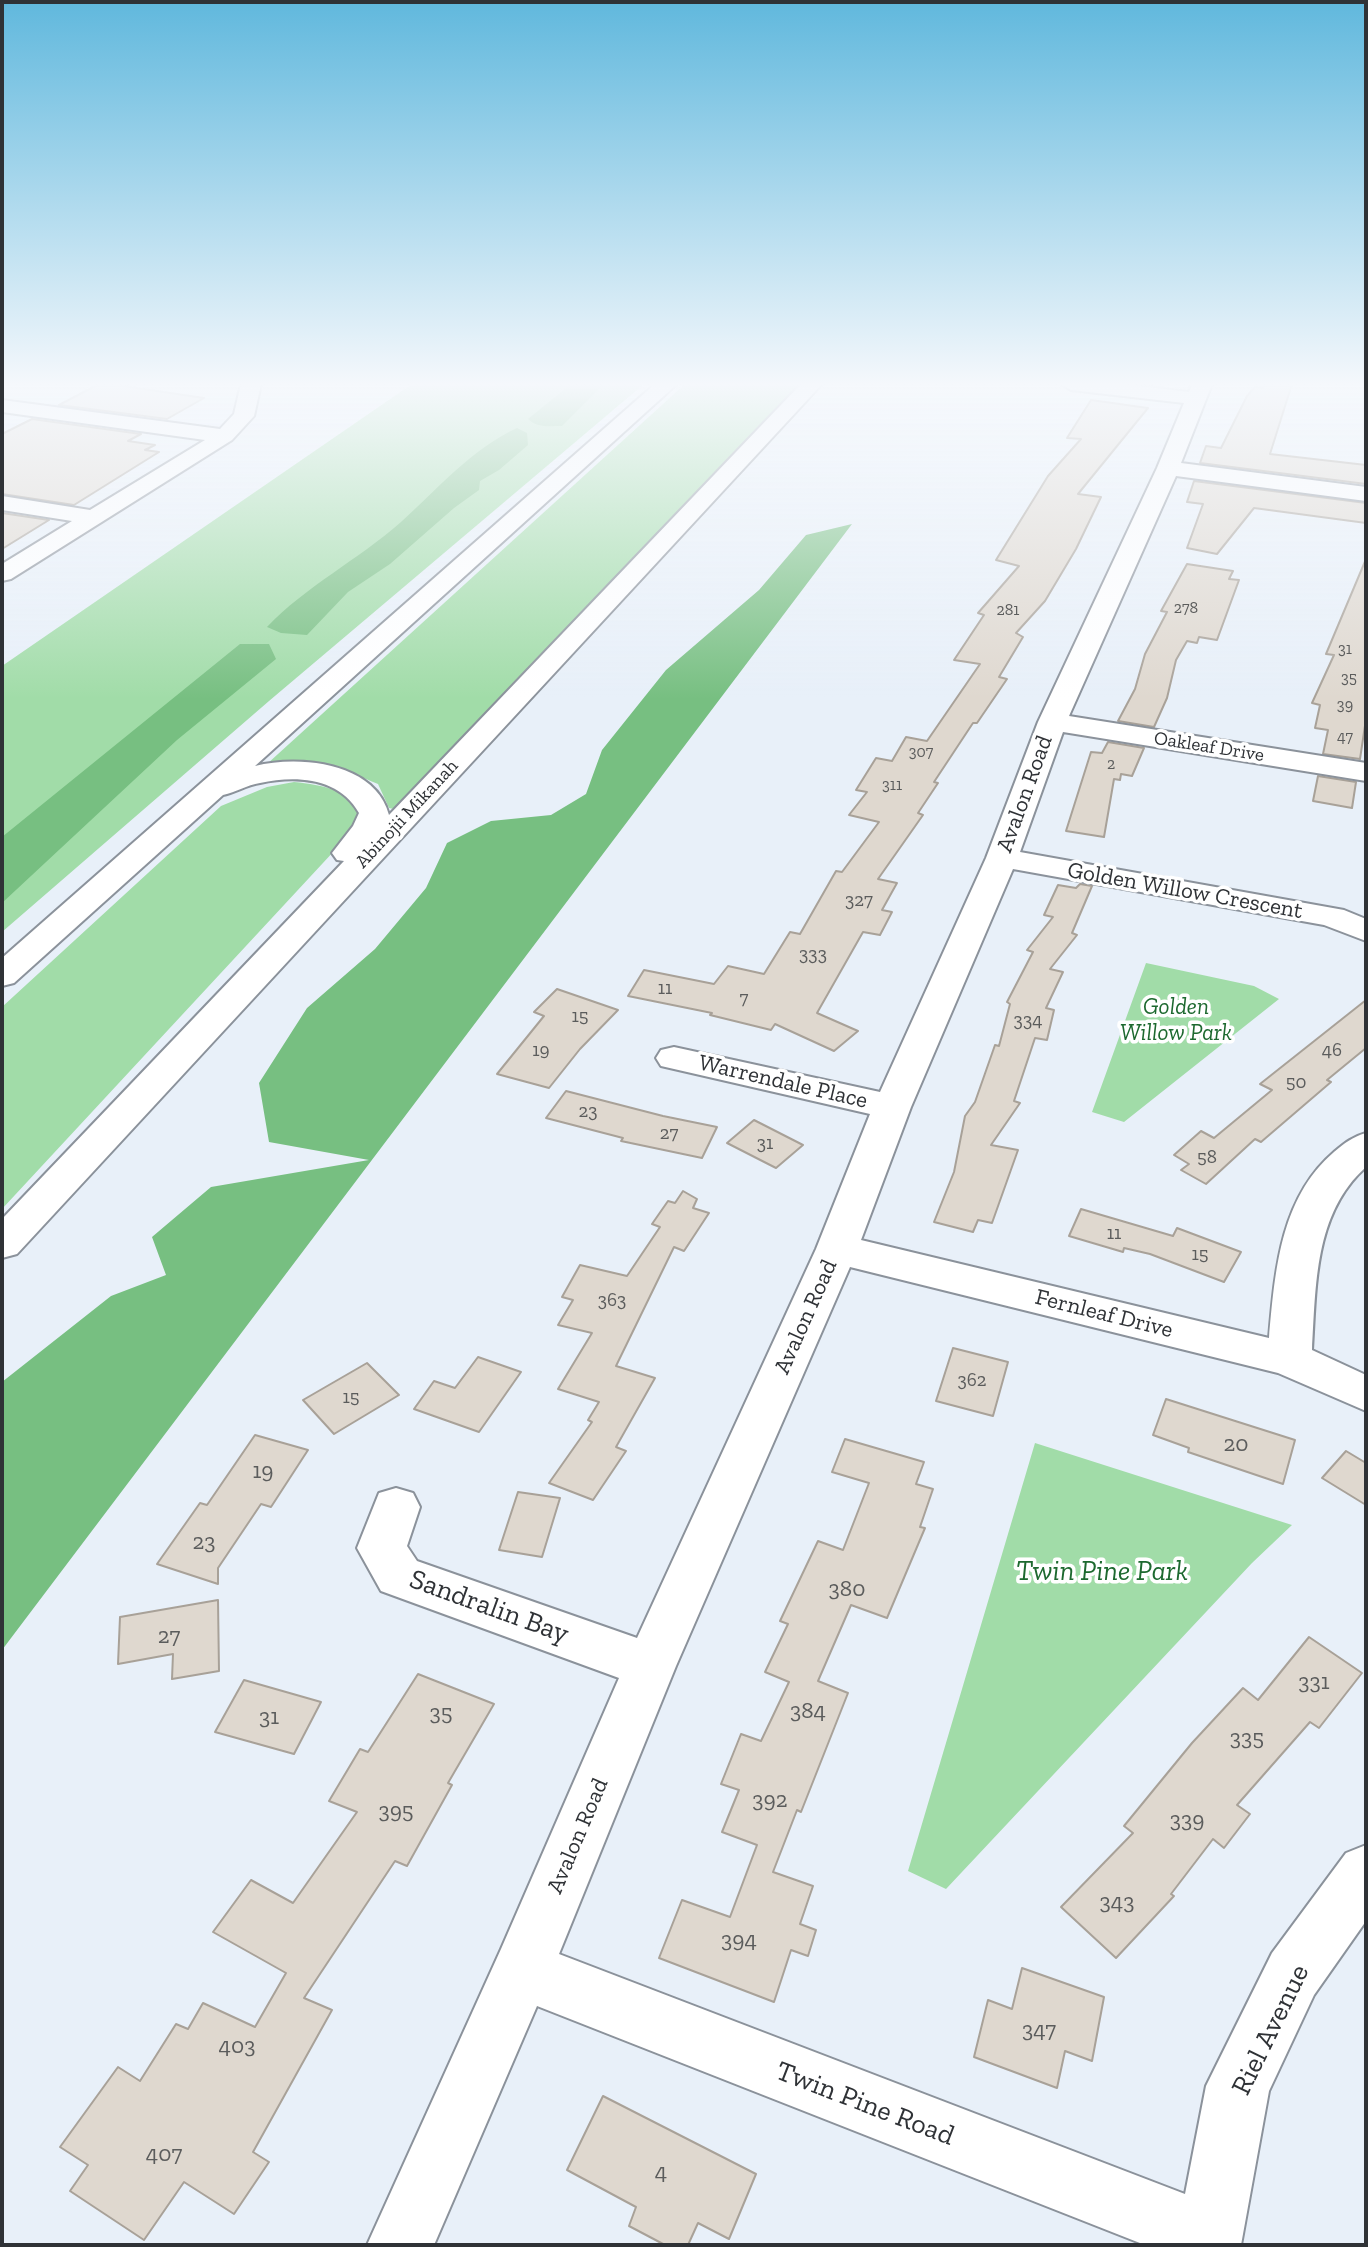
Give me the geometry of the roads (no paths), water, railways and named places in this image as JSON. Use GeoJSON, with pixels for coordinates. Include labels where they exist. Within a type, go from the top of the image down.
{"type":"FeatureCollection","features":[{"type":"Feature","properties":{"kind":"street"},"geometry":{"type":"LineString","coordinates":[[2,575],[139,489]]}},
{"type":"Feature","properties":{"kind":"street"},"geometry":{"type":"LineString","coordinates":[[2,976],[549,489]]}},
{"type":"Feature","properties":{"kind":"street","name":"Abinojii Mikanah"},"geometry":{"type":"LineString","coordinates":[[2,1244],[713,489]]}},
{"type":"Feature","properties":{"kind":"street","name":"Avalon Road"},"geometry":{"type":"LineString","coordinates":[[400,2245],[522,1970],[650,1666],[837,1249],[892,1107],[1002,858],[1052,722],[1158,489]]}},
{"type":"Feature","properties":{"kind":"street"},"geometry":{"type":"LineString","coordinates":[[1327,489],[1366,494]]}},
{"type":"Feature","properties":{"kind":"street"},"geometry":{"type":"LineString","coordinates":[[2,503],[93,517]]}},
{"type":"Feature","properties":{"kind":"street","name":"Oakleaf Drive"},"geometry":{"type":"LineString","coordinates":[[1052,722],[1366,772]]}},
{"type":"Feature","properties":{"kind":"street"},"geometry":{"type":"LineString","coordinates":[[169,1066],[255,952],[353,847],[368,828],[374,813],[370,799],[363,792],[338,778],[308,772],[259,773],[236,780],[205,796]]}},
{"type":"Feature","properties":{"kind":"street","name":"Golden Willow Crescent"},"geometry":{"type":"LineString","coordinates":[[1002,858],[1332,917],[1366,931]]}},
{"type":"Feature","properties":{"kind":"street","name":"Warrendale Place"},"geometry":{"type":"LineString","coordinates":[[674,1058],[892,1107]]}},
{"type":"Feature","properties":{"kind":"street"},"geometry":{"type":"LineString","coordinates":[[1289,1360],[1300,1253],[1312,1212],[1333,1176],[1366,1146]]}},
{"type":"Feature","properties":{"kind":"street","name":"Fernleaf Drive"},"geometry":{"type":"LineString","coordinates":[[837,1249],[1289,1360],[1366,1394]]}},
{"type":"Feature","properties":{"kind":"street","name":"Sandralin Bay"},"geometry":{"type":"LineString","coordinates":[[396,1507],[382,1548],[399,1576],[650,1666]]}},
{"type":"Feature","properties":{"kind":"street","name":"Riel Avenue"},"geometry":{"type":"LineString","coordinates":[[1209,2241],[1238,2086],[1293,1974],[1366,1873]]}},
{"type":"Feature","properties":{"kind":"street","name":"Twin Pine Road"},"geometry":{"type":"LineString","coordinates":[[522,1970],[1209,2241]]}},
{"type":"Feature","properties":{"kind":"park label","name":"Golden Willow Park"},"geometry":{"type":"Point","coordinates":[1176,1020]}},
{"type":"Feature","properties":{"kind":"park label","name":"Twin Pine Park"},"geometry":{"type":"Point","coordinates":[1102,1572]}}]}
